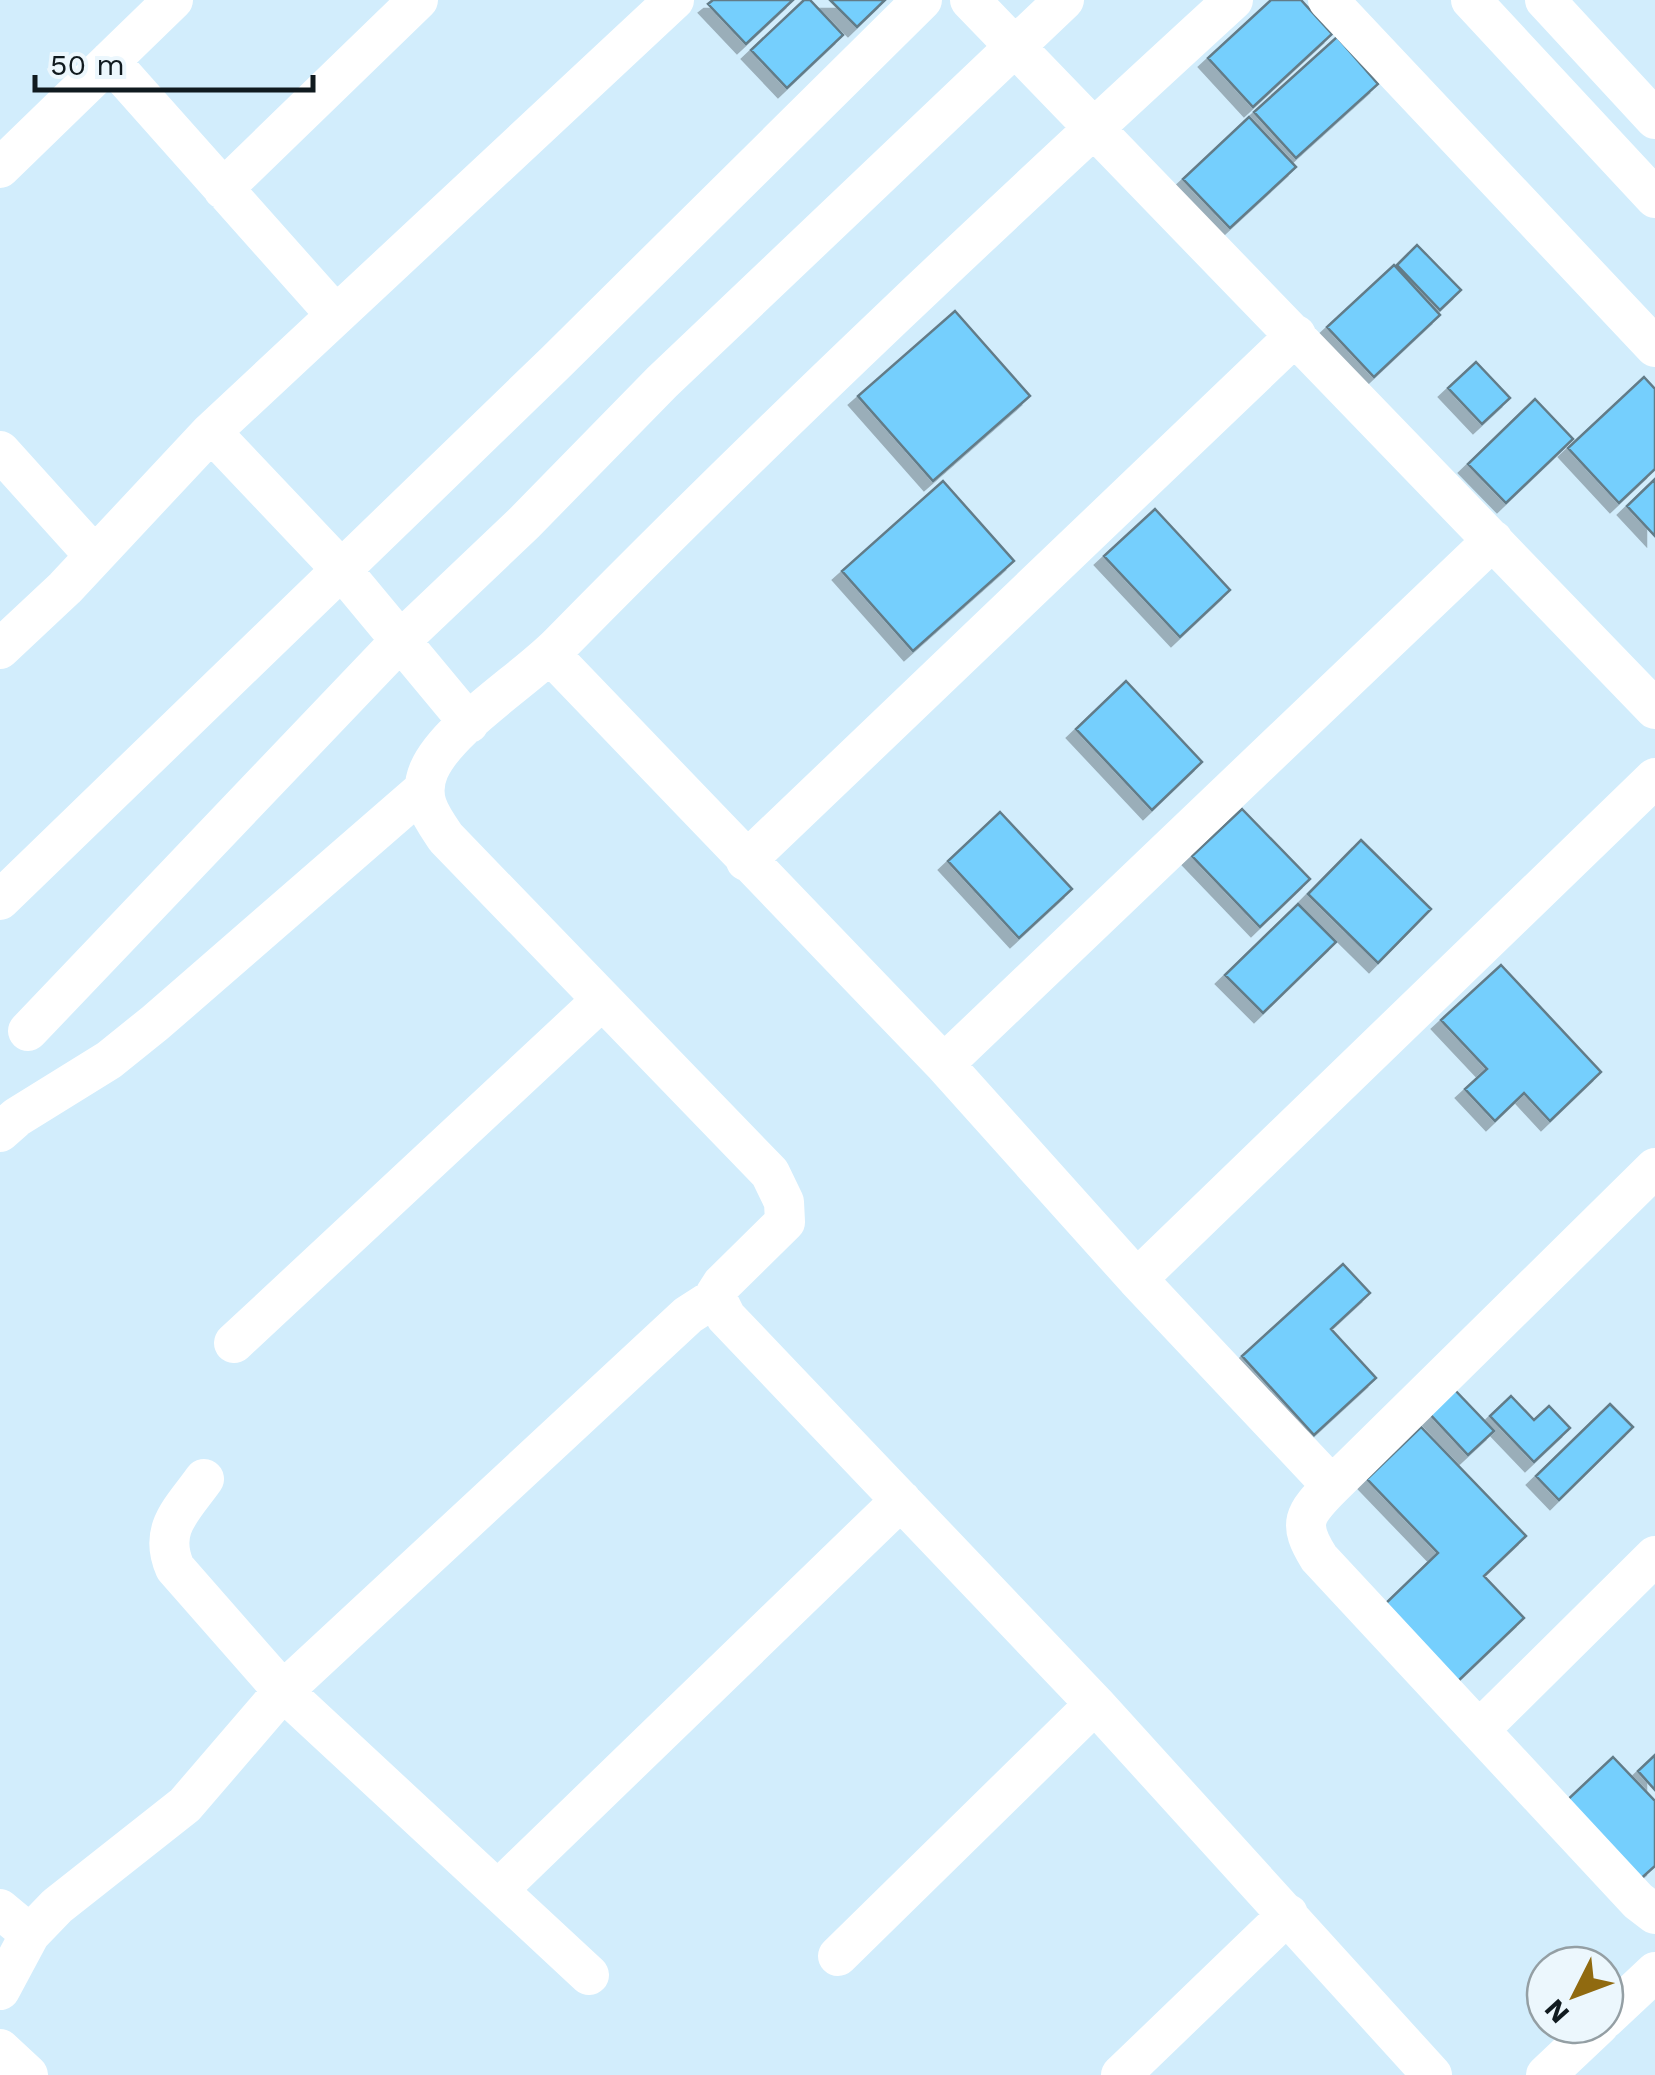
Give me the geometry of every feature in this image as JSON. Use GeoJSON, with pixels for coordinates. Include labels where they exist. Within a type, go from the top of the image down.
{"type":"FeatureCollection","features":[{"type":"Feature","properties":{"kind":"street"},"geometry":{"type":"LineString","coordinates":[[1,166],[172,0]]}},
{"type":"Feature","properties":{"kind":"street"},"geometry":{"type":"LineString","coordinates":[[224,189],[418,0]]}},
{"type":"Feature","properties":{"kind":"street"},"geometry":{"type":"LineString","coordinates":[[0,650],[66,588],[211,432],[674,0]]}},
{"type":"Feature","properties":{"kind":"street"},"geometry":{"type":"LineString","coordinates":[[0,900],[922,0]]}},
{"type":"Feature","properties":{"kind":"street"},"geometry":{"type":"LineString","coordinates":[[970,0],[1655,709]]}},
{"type":"Feature","properties":{"kind":"street"},"geometry":{"type":"LineString","coordinates":[[28,1031],[402,638],[524,523],[662,382],[1064,0]]}},
{"type":"Feature","properties":{"kind":"street"},"geometry":{"type":"LineString","coordinates":[[0,1132],[17,1117],[109,1060],[155,1023],[422,791],[430,767],[469,724],[550,654],[728,473],[1233,0]]}},
{"type":"Feature","properties":{"kind":"street"},"geometry":{"type":"LineString","coordinates":[[1328,0],[1655,347]]}},
{"type":"Feature","properties":{"kind":"street"},"geometry":{"type":"LineString","coordinates":[[1471,0],[1655,198]]}},
{"type":"Feature","properties":{"kind":"street"},"geometry":{"type":"LineString","coordinates":[[1544,0],[1655,119]]}},
{"type":"Feature","properties":{"kind":"street"},"geometry":{"type":"LineString","coordinates":[[110,61],[336,315]]}},
{"type":"Feature","properties":{"kind":"street"},"geometry":{"type":"LineString","coordinates":[[746,860],[1296,335]]}},
{"type":"Feature","properties":{"kind":"street"},"geometry":{"type":"LineString","coordinates":[[211,432],[402,638],[469,724]]}},
{"type":"Feature","properties":{"kind":"street"},"geometry":{"type":"LineString","coordinates":[[0,451],[94,555]]}},
{"type":"Feature","properties":{"kind":"street"},"geometry":{"type":"LineString","coordinates":[[944,1064],[1493,540]]}},
{"type":"Feature","properties":{"kind":"street"},"geometry":{"type":"LineString","coordinates":[[550,654],[944,1064],[1138,1280],[1332,1486]]}},
{"type":"Feature","properties":{"kind":"street"},"geometry":{"type":"LineString","coordinates":[[1138,1280],[1655,778]]}},
{"type":"Feature","properties":{"kind":"street"},"geometry":{"type":"LineString","coordinates":[[0,1990],[15,1921],[68,1897],[185,1805],[283,1691],[688,1315],[716,1297],[722,1284],[784,1222],[784,1202],[770,1172],[446,838],[429,812],[422,791]]}},
{"type":"Feature","properties":{"kind":"street"},"geometry":{"type":"LineString","coordinates":[[234,1343],[602,1000]]}},
{"type":"Feature","properties":{"kind":"street"},"geometry":{"type":"LineString","coordinates":[[1655,1168],[1311,1507],[1304,1521],[1306,1538],[1319,1558],[1638,1901],[1655,1914]]}},
{"type":"Feature","properties":{"kind":"street"},"geometry":{"type":"LineString","coordinates":[[716,1297],[726,1316],[1094,1704],[1432,2075]]}},
{"type":"Feature","properties":{"kind":"street"},"geometry":{"type":"LineString","coordinates":[[204,1479],[173,1523],[166,1548],[174,1568],[283,1691],[589,1975]]}},
{"type":"Feature","properties":{"kind":"street"},"geometry":{"type":"LineString","coordinates":[[499,1889],[901,1500]]}},
{"type":"Feature","properties":{"kind":"street"},"geometry":{"type":"LineString","coordinates":[[1479,1730],[1655,1556]]}},
{"type":"Feature","properties":{"kind":"street"},"geometry":{"type":"LineString","coordinates":[[838,1956],[1094,1704]]}},
{"type":"Feature","properties":{"kind":"street"},"geometry":{"type":"LineString","coordinates":[[1121,2075],[1288,1914]]}},
{"type":"Feature","properties":{"kind":"street"},"geometry":{"type":"LineString","coordinates":[[1625,2000],[1655,1972]]}},
{"type":"Feature","properties":{"kind":"street"},"geometry":{"type":"LineString","coordinates":[[1546,2075],[1578,2045]]}},
{"type":"Feature","properties":{"kind":"street"},"geometry":{"type":"LineString","coordinates":[[0,2050],[28,2075]]}},
{"type":"Feature","properties":{"kind":"building"},"geometry":{"type":"Polygon","coordinates":[[[713,0],[793,0],[746,44],[708,4],[713,0]]]}},
{"type":"Feature","properties":{"kind":"building"},"geometry":{"type":"Polygon","coordinates":[[[804,0],[810,0],[843,35],[787,88],[751,50],[804,0]]]}},
{"type":"Feature","properties":{"kind":"building"},"geometry":{"type":"Polygon","coordinates":[[[830,0],[885,0],[857,27],[830,0]]]}},
{"type":"Feature","properties":{"kind":"building"},"geometry":{"type":"Polygon","coordinates":[[[1271,0],[1301,0],[1332,34],[1253,107],[1208,58],[1271,0]]]}},
{"type":"Feature","properties":{"kind":"building"},"geometry":{"type":"Polygon","coordinates":[[[1337,37],[1378,84],[1296,158],[1254,112],[1337,37]]]}},
{"type":"Feature","properties":{"kind":"building"},"geometry":{"type":"Polygon","coordinates":[[[1249,117],[1296,167],[1230,228],[1183,179],[1249,117]]]}},
{"type":"Feature","properties":{"kind":"building"},"geometry":{"type":"Polygon","coordinates":[[[1417,245],[1461,290],[1440,310],[1397,265],[1417,245]]]}},
{"type":"Feature","properties":{"kind":"building"},"geometry":{"type":"Polygon","coordinates":[[[1394,265],[1440,315],[1374,377],[1327,327],[1394,265]]]}},
{"type":"Feature","properties":{"kind":"building"},"geometry":{"type":"Polygon","coordinates":[[[955,311],[1030,396],[933,481],[858,396],[955,311]]]}},
{"type":"Feature","properties":{"kind":"building"},"geometry":{"type":"Polygon","coordinates":[[[1476,362],[1510,398],[1482,424],[1448,388],[1476,362]]]}},
{"type":"Feature","properties":{"kind":"building"},"geometry":{"type":"Polygon","coordinates":[[[1644,377],[1655,389],[1655,469],[1619,503],[1568,448],[1644,377]]]}},
{"type":"Feature","properties":{"kind":"building"},"geometry":{"type":"Polygon","coordinates":[[[1535,399],[1573,439],[1506,503],[1468,464],[1535,399]]]}},
{"type":"Feature","properties":{"kind":"building"},"geometry":{"type":"Polygon","coordinates":[[[1655,479],[1655,536],[1627,506],[1655,479]]]}},
{"type":"Feature","properties":{"kind":"building"},"geometry":{"type":"Polygon","coordinates":[[[943,481],[1014,561],[913,651],[842,571],[943,481]]]}},
{"type":"Feature","properties":{"kind":"building"},"geometry":{"type":"Polygon","coordinates":[[[1155,509],[1230,590],[1180,637],[1104,556],[1155,509]]]}},
{"type":"Feature","properties":{"kind":"building"},"geometry":{"type":"Polygon","coordinates":[[[1126,681],[1202,762],[1152,810],[1076,729],[1126,681]]]}},
{"type":"Feature","properties":{"kind":"building"},"geometry":{"type":"Polygon","coordinates":[[[1242,809],[1310,879],[1260,927],[1192,856],[1242,809]]]}},
{"type":"Feature","properties":{"kind":"building"},"geometry":{"type":"Polygon","coordinates":[[[1000,812],[1072,889],[1019,938],[948,861],[1000,812]]]}},
{"type":"Feature","properties":{"kind":"building"},"geometry":{"type":"Polygon","coordinates":[[[1361,840],[1431,909],[1378,963],[1308,894],[1361,840]]]}},
{"type":"Feature","properties":{"kind":"building"},"geometry":{"type":"Polygon","coordinates":[[[1298,904],[1336,942],[1263,1013],[1225,975],[1298,904]]]}},
{"type":"Feature","properties":{"kind":"building"},"geometry":{"type":"Polygon","coordinates":[[[1501,965],[1601,1072],[1550,1121],[1524,1093],[1495,1121],[1465,1089],[1487,1069],[1441,1020],[1501,965]]]}},
{"type":"Feature","properties":{"kind":"building"},"geometry":{"type":"Polygon","coordinates":[[[1343,1264],[1370,1293],[1331,1329],[1376,1378],[1314,1435],[1242,1356],[1343,1264]]]}},
{"type":"Feature","properties":{"kind":"building"},"geometry":{"type":"Polygon","coordinates":[[[1453,1388],[1494,1431],[1468,1455],[1428,1412],[1453,1388]]]}},
{"type":"Feature","properties":{"kind":"building"},"geometry":{"type":"Polygon","coordinates":[[[1511,1396],[1534,1420],[1549,1406],[1570,1428],[1534,1462],[1490,1416],[1511,1396]]]}},
{"type":"Feature","properties":{"kind":"building"},"geometry":{"type":"Polygon","coordinates":[[[1610,1404],[1633,1427],[1559,1500],[1536,1476],[1610,1404]]]}},
{"type":"Feature","properties":{"kind":"building"},"geometry":{"type":"Polygon","coordinates":[[[1421,1427],[1526,1536],[1484,1576],[1524,1618],[1456,1683],[1383,1606],[1438,1553],[1367,1479],[1421,1427]]]}},
{"type":"Feature","properties":{"kind":"building"},"geometry":{"type":"Polygon","coordinates":[[[1655,1755],[1655,1790],[1638,1771],[1655,1755]]]}},
{"type":"Feature","properties":{"kind":"building"},"geometry":{"type":"Polygon","coordinates":[[[1613,1757],[1655,1801],[1655,1866],[1636,1883],[1562,1805],[1613,1757]]]}}]}
